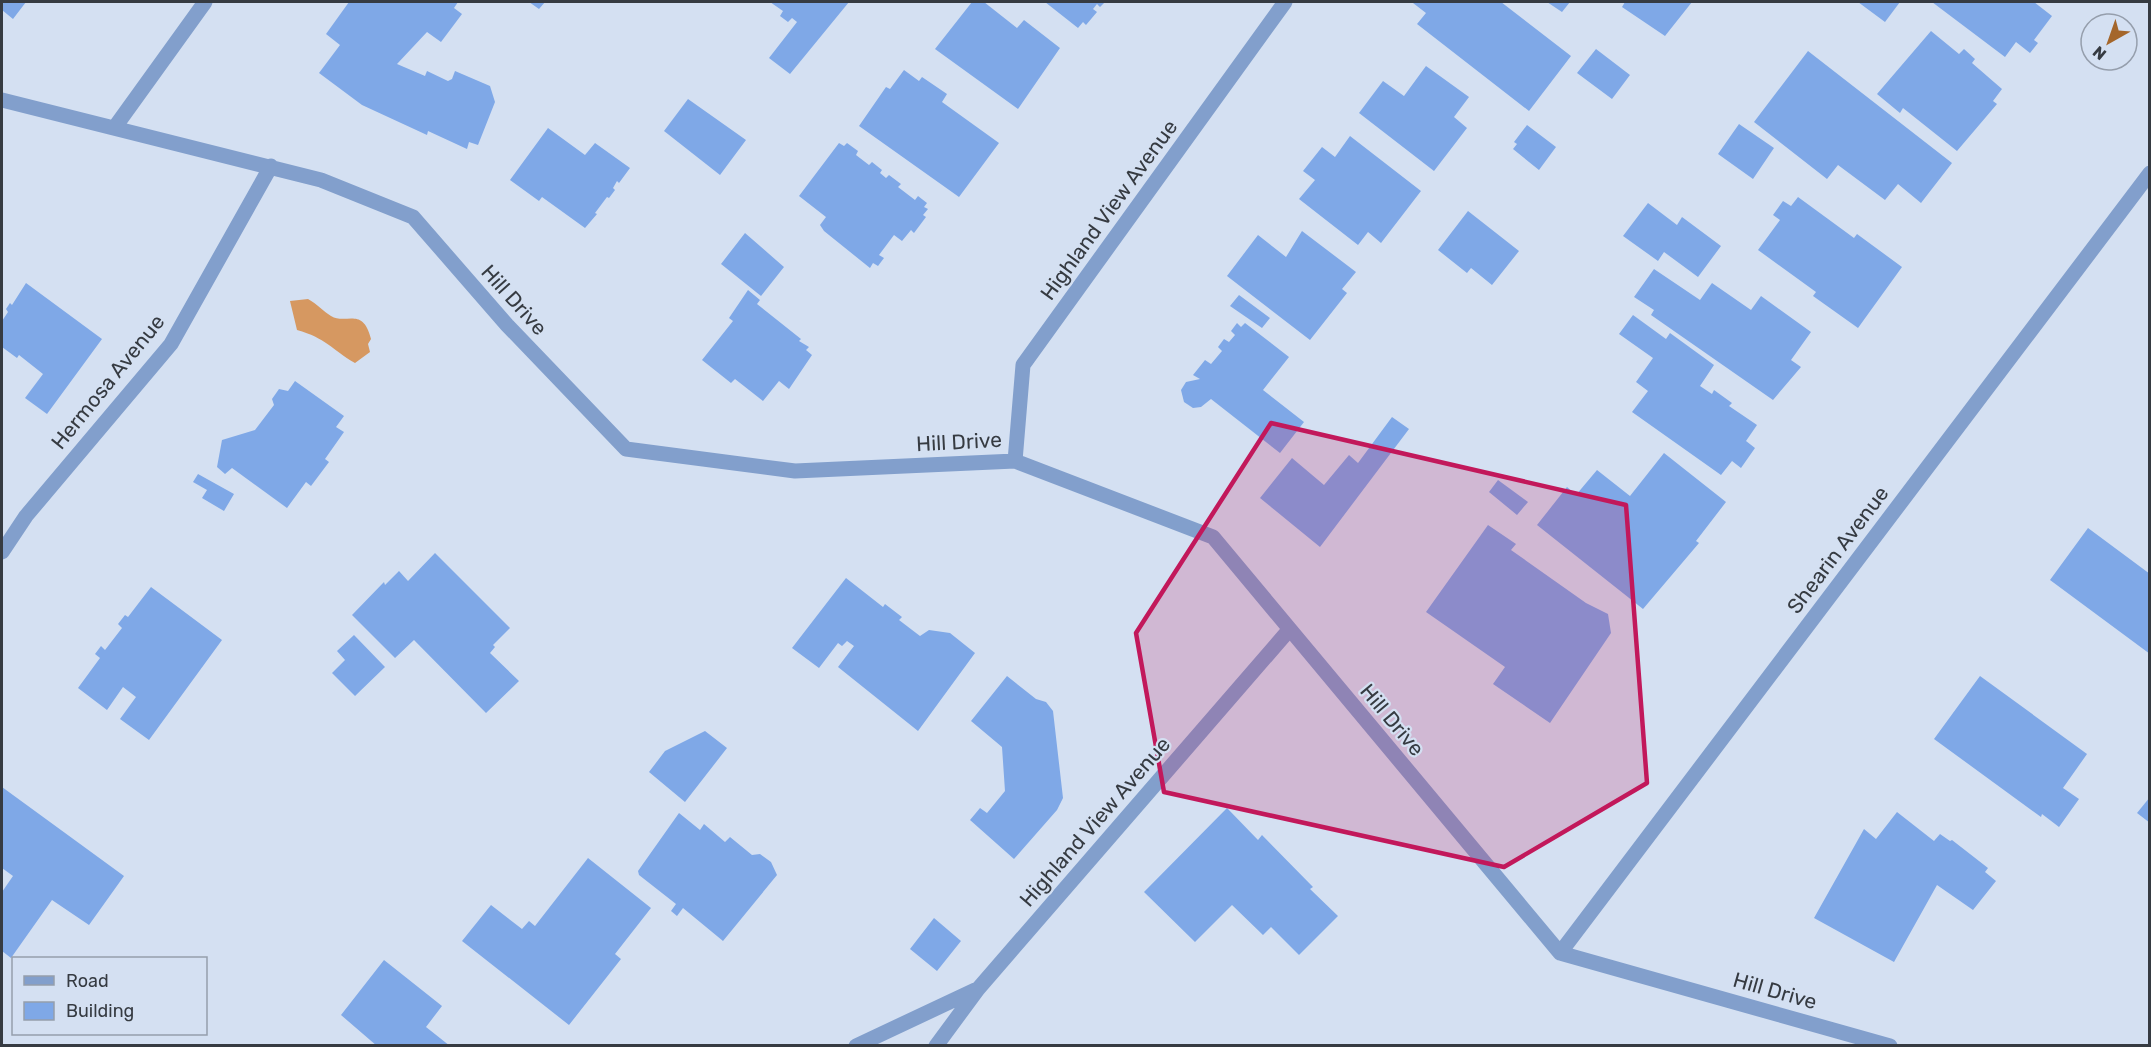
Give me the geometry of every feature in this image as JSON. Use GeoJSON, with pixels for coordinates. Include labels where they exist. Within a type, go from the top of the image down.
{"type":"FeatureCollection","features":[{"type":"Feature","properties":{"kind":"street"},"geometry":{"type":"LineString","coordinates":[[115,127],[205,2]]}},
{"type":"Feature","properties":{"kind":"street","name":"Highland View Avenue"},"geometry":{"type":"LineString","coordinates":[[1015,461],[1023,365],[1285,2]]}},
{"type":"Feature","properties":{"kind":"street","name":"Hill Drive"},"geometry":{"type":"LineString","coordinates":[[2,100],[321,180],[413,217],[507,325],[626,449],[795,471],[1015,461],[1214,537],[1289,630],[1560,953],[1890,1046]]}},
{"type":"Feature","properties":{"kind":"street","name":"Hermosa Avenue"},"geometry":{"type":"LineString","coordinates":[[2,552],[26,516],[171,344],[271,166]]}},
{"type":"Feature","properties":{"kind":"street","name":"Shearin Avenue"},"geometry":{"type":"LineString","coordinates":[[1560,953],[2150,173]]}},
{"type":"Feature","properties":{"kind":"street","name":"Highland View Avenue"},"geometry":{"type":"LineString","coordinates":[[936,1046],[978,989],[1289,630]]}},
{"type":"Feature","properties":{"kind":"street"},"geometry":{"type":"LineString","coordinates":[[856,1046],[978,989]]}},
{"type":"Feature","properties":{"kind":"highlighted area"},"geometry":{"type":"Polygon","coordinates":[[[1271,423],[1626,505],[1647,783],[1504,867],[1164,792],[1136,633],[1271,423]]]}},
{"type":"Feature","properties":{"kind":"shaded area"},"geometry":{"type":"Polygon","coordinates":[[[308,299],[331,316],[354,318],[363,323],[371,339],[368,344],[370,352],[355,363],[322,340],[297,330],[290,301],[308,299]]]}},
{"type":"Feature","properties":{"kind":"building"},"geometry":{"type":"Polygon","coordinates":[[[2,2],[26,2],[13,19],[2,10],[2,2]]]}},
{"type":"Feature","properties":{"kind":"building"},"geometry":{"type":"Polygon","coordinates":[[[349,2],[458,2],[454,8],[462,14],[441,42],[427,32],[397,64],[425,76],[427,71],[448,81],[452,79],[455,71],[490,86],[495,102],[478,145],[469,142],[467,149],[428,131],[427,135],[362,105],[319,73],[340,45],[326,34],[349,2]]]}},
{"type":"Feature","properties":{"kind":"building"},"geometry":{"type":"Polygon","coordinates":[[[529,2],[545,2],[539,9],[529,2]]]}},
{"type":"Feature","properties":{"kind":"building"},"geometry":{"type":"Polygon","coordinates":[[[770,2],[849,2],[790,74],[769,58],[797,22],[792,18],[788,22],[780,16],[783,11],[770,2]]]}},
{"type":"Feature","properties":{"kind":"building"},"geometry":{"type":"Polygon","coordinates":[[[972,2],[984,2],[1017,28],[1024,20],[1060,48],[1018,109],[935,49],[972,2]]]}},
{"type":"Feature","properties":{"kind":"building"},"geometry":{"type":"Polygon","coordinates":[[[1045,2],[1105,2],[1100,7],[1097,4],[1093,9],[1097,12],[1086,25],[1083,22],[1078,28],[1045,2]]]}},
{"type":"Feature","properties":{"kind":"building"},"geometry":{"type":"Polygon","coordinates":[[[1501,2],[1571,56],[1529,111],[1417,24],[1426,13],[1413,3],[1501,2]]]}},
{"type":"Feature","properties":{"kind":"building"},"geometry":{"type":"Polygon","coordinates":[[[1547,2],[1570,2],[1562,12],[1547,2]]]}},
{"type":"Feature","properties":{"kind":"building"},"geometry":{"type":"Polygon","coordinates":[[[1625,2],[1692,2],[1665,36],[1622,7],[1625,2]]]}},
{"type":"Feature","properties":{"kind":"building"},"geometry":{"type":"Polygon","coordinates":[[[1858,2],[1900,2],[1885,22],[1858,2]]]}},
{"type":"Feature","properties":{"kind":"building"},"geometry":{"type":"Polygon","coordinates":[[[1932,2],[2034,2],[2052,16],[2034,40],[2038,43],[2030,53],[2016,42],[2005,57],[1932,2]]]}},
{"type":"Feature","properties":{"kind":"building"},"geometry":{"type":"Polygon","coordinates":[[[1931,31],[1959,54],[1964,49],[1975,59],[1972,63],[2002,89],[1993,101],[1997,104],[1957,151],[1903,108],[1900,113],[1877,94],[1931,31]]]}},
{"type":"Feature","properties":{"kind":"building"},"geometry":{"type":"Polygon","coordinates":[[[1596,49],[1630,75],[1612,99],[1577,73],[1596,49]]]}},
{"type":"Feature","properties":{"kind":"building"},"geometry":{"type":"Polygon","coordinates":[[[1808,51],[1952,163],[1921,203],[1898,184],[1885,200],[1838,165],[1827,179],[1754,122],[1808,51]]]}},
{"type":"Feature","properties":{"kind":"building"},"geometry":{"type":"Polygon","coordinates":[[[1426,66],[1469,97],[1454,117],[1467,128],[1434,171],[1359,113],[1383,81],[1404,96],[1426,66]]]}},
{"type":"Feature","properties":{"kind":"building"},"geometry":{"type":"Polygon","coordinates":[[[904,70],[919,81],[922,77],[947,94],[942,102],[999,143],[959,197],[859,126],[886,87],[890,89],[904,70]]]}},
{"type":"Feature","properties":{"kind":"building"},"geometry":{"type":"Polygon","coordinates":[[[688,99],[746,140],[720,175],[664,131],[688,99]]]}},
{"type":"Feature","properties":{"kind":"building"},"geometry":{"type":"Polygon","coordinates":[[[1739,124],[1774,148],[1753,179],[1718,154],[1739,124]]]}},
{"type":"Feature","properties":{"kind":"building"},"geometry":{"type":"Polygon","coordinates":[[[1527,125],[1556,147],[1539,170],[1513,149],[1517,144],[1514,142],[1527,125]]]}},
{"type":"Feature","properties":{"kind":"building"},"geometry":{"type":"Polygon","coordinates":[[[548,128],[585,155],[595,143],[630,168],[619,183],[617,181],[613,188],[615,190],[609,198],[607,197],[585,228],[542,197],[539,201],[510,180],[548,128]]]}},
{"type":"Feature","properties":{"kind":"building"},"geometry":{"type":"Polygon","coordinates":[[[1350,136],[1421,191],[1381,243],[1368,232],[1358,245],[1299,199],[1315,180],[1303,171],[1322,147],[1335,157],[1350,136]]]}},
{"type":"Feature","properties":{"kind":"building"},"geometry":{"type":"Polygon","coordinates":[[[839,143],[844,146],[847,143],[858,151],[856,155],[869,165],[872,162],[882,170],[880,173],[886,178],[889,175],[901,184],[898,187],[915,200],[918,196],[927,203],[924,207],[928,209],[923,215],[926,217],[914,233],[911,230],[902,241],[894,235],[879,255],[884,258],[878,266],[873,263],[870,268],[824,231],[820,225],[826,217],[799,196],[839,143]]]}},
{"type":"Feature","properties":{"kind":"building"},"geometry":{"type":"Polygon","coordinates":[[[1798,197],[1854,238],[1857,234],[1902,267],[1858,328],[1813,296],[1816,292],[1758,250],[1780,220],[1773,215],[1783,201],[1791,206],[1798,197]]]}},
{"type":"Feature","properties":{"kind":"building"},"geometry":{"type":"Polygon","coordinates":[[[1648,203],[1677,225],[1682,217],[1721,246],[1698,277],[1664,252],[1658,261],[1623,236],[1648,203]]]}},
{"type":"Feature","properties":{"kind":"building"},"geometry":{"type":"Polygon","coordinates":[[[1468,211],[1519,251],[1492,285],[1471,268],[1467,273],[1438,250],[1468,211]]]}},
{"type":"Feature","properties":{"kind":"building"},"geometry":{"type":"Polygon","coordinates":[[[1302,231],[1356,272],[1342,289],[1347,293],[1310,340],[1227,276],[1258,235],[1286,257],[1302,231]]]}},
{"type":"Feature","properties":{"kind":"building"},"geometry":{"type":"Polygon","coordinates":[[[745,233],[784,267],[761,296],[721,264],[745,233]]]}},
{"type":"Feature","properties":{"kind":"building"},"geometry":{"type":"Polygon","coordinates":[[[1654,269],[1700,300],[1712,283],[1751,310],[1761,296],[1811,332],[1791,360],[1801,367],[1773,400],[1651,315],[1654,310],[1634,297],[1654,269]]]}},
{"type":"Feature","properties":{"kind":"building"},"geometry":{"type":"Polygon","coordinates":[[[26,283],[102,339],[47,414],[25,398],[43,374],[19,355],[17,358],[2,347],[2,321],[8,312],[6,309],[10,303],[12,305],[26,283]]]}},
{"type":"Feature","properties":{"kind":"building"},"geometry":{"type":"Polygon","coordinates":[[[748,290],[760,300],[757,304],[809,347],[806,350],[812,355],[789,389],[779,381],[763,401],[735,379],[731,383],[702,360],[733,321],[729,318],[748,290]]]}},
{"type":"Feature","properties":{"kind":"building"},"geometry":{"type":"Polygon","coordinates":[[[1239,295],[1270,318],[1262,328],[1230,306],[1239,295]]]}},
{"type":"Feature","properties":{"kind":"building"},"geometry":{"type":"Polygon","coordinates":[[[1633,315],[1666,339],[1670,333],[1714,365],[1700,386],[1712,394],[1714,390],[1732,403],[1729,406],[1757,425],[1746,441],[1755,448],[1741,468],[1732,461],[1721,475],[1632,412],[1648,391],[1636,382],[1653,358],[1619,334],[1633,315]]]}},
{"type":"Feature","properties":{"kind":"building"},"geometry":{"type":"Polygon","coordinates":[[[1237,323],[1241,327],[1245,323],[1289,357],[1263,390],[1304,422],[1280,453],[1211,399],[1201,407],[1193,408],[1184,402],[1181,390],[1186,382],[1200,379],[1193,375],[1205,360],[1211,364],[1222,351],[1218,347],[1224,339],[1229,342],[1235,335],[1231,331],[1237,323]]]}},
{"type":"Feature","properties":{"kind":"building"},"geometry":{"type":"Polygon","coordinates":[[[295,381],[344,416],[336,427],[344,432],[325,459],[329,462],[311,486],[306,482],[287,508],[232,468],[225,474],[217,467],[222,440],[255,430],[274,405],[272,399],[279,389],[288,391],[295,381]]]}},
{"type":"Feature","properties":{"kind":"building"},"geometry":{"type":"Polygon","coordinates":[[[1392,417],[1409,429],[1320,547],[1260,498],[1292,458],[1324,485],[1349,455],[1358,463],[1392,417]]]}},
{"type":"Feature","properties":{"kind":"building"},"geometry":{"type":"Polygon","coordinates":[[[1664,453],[1726,502],[1696,541],[1699,543],[1643,609],[1537,525],[1567,487],[1576,495],[1597,470],[1630,496],[1664,453]]]}},
{"type":"Feature","properties":{"kind":"building"},"geometry":{"type":"Polygon","coordinates":[[[198,474],[234,494],[224,511],[202,498],[207,490],[193,482],[198,474]]]}},
{"type":"Feature","properties":{"kind":"building"},"geometry":{"type":"Polygon","coordinates":[[[1498,480],[1528,502],[1517,515],[1489,492],[1498,480]]]}},
{"type":"Feature","properties":{"kind":"building"},"geometry":{"type":"Polygon","coordinates":[[[1488,525],[1516,544],[1511,550],[1586,603],[1608,614],[1611,633],[1550,723],[1493,684],[1505,667],[1426,612],[1488,525]]]}},
{"type":"Feature","properties":{"kind":"building"},"geometry":{"type":"Polygon","coordinates":[[[2088,528],[2150,574],[2150,654],[2050,580],[2088,528]]]}},
{"type":"Feature","properties":{"kind":"building"},"geometry":{"type":"Polygon","coordinates":[[[435,553],[510,628],[493,645],[495,647],[490,653],[519,681],[486,713],[414,640],[395,658],[352,615],[384,582],[385,585],[399,571],[408,581],[435,553]]]}},
{"type":"Feature","properties":{"kind":"building"},"geometry":{"type":"Polygon","coordinates":[[[846,578],[883,607],[885,604],[902,617],[899,620],[920,636],[929,630],[950,633],[975,653],[918,731],[838,667],[854,646],[847,641],[842,646],[838,643],[819,668],[792,648],[846,578]]]}},
{"type":"Feature","properties":{"kind":"building"},"geometry":{"type":"Polygon","coordinates":[[[151,587],[222,640],[149,740],[120,719],[136,697],[123,687],[107,710],[78,688],[100,658],[95,654],[101,646],[105,650],[122,628],[118,624],[125,615],[128,617],[151,587]]]}},
{"type":"Feature","properties":{"kind":"building"},"geometry":{"type":"Polygon","coordinates":[[[354,635],[385,667],[355,696],[332,673],[345,660],[337,651],[354,635]]]}},
{"type":"Feature","properties":{"kind":"building"},"geometry":{"type":"Polygon","coordinates":[[[1007,676],[1036,699],[1046,702],[1053,711],[1063,798],[1057,810],[1014,859],[970,820],[980,808],[987,813],[1005,791],[1002,747],[971,721],[1007,676]]]}},
{"type":"Feature","properties":{"kind":"building"},"geometry":{"type":"Polygon","coordinates":[[[1980,676],[2087,754],[2063,788],[2079,799],[2059,827],[2042,814],[2041,817],[1934,739],[1980,676]]]}},
{"type":"Feature","properties":{"kind":"building"},"geometry":{"type":"Polygon","coordinates":[[[705,731],[727,748],[685,802],[649,772],[665,751],[705,731]]]}},
{"type":"Feature","properties":{"kind":"building"},"geometry":{"type":"Polygon","coordinates":[[[2,787],[124,876],[89,925],[52,900],[11,958],[2,951],[2,892],[13,876],[2,868],[2,787]]]}},
{"type":"Feature","properties":{"kind":"building"},"geometry":{"type":"Polygon","coordinates":[[[2150,797],[2150,823],[2137,813],[2150,797]]]}},
{"type":"Feature","properties":{"kind":"building"},"geometry":{"type":"Polygon","coordinates":[[[1227,808],[1258,840],[1262,835],[1313,887],[1310,889],[1338,916],[1299,955],[1271,927],[1263,935],[1232,905],[1195,942],[1144,892],[1227,808]]]}},
{"type":"Feature","properties":{"kind":"building"},"geometry":{"type":"Polygon","coordinates":[[[1897,812],[1934,841],[1940,834],[1952,840],[1988,868],[1985,872],[1996,881],[1973,910],[1937,885],[1894,962],[1814,918],[1864,829],[1876,839],[1897,812]]]}},
{"type":"Feature","properties":{"kind":"building"},"geometry":{"type":"Polygon","coordinates":[[[679,813],[700,830],[704,824],[725,842],[730,837],[752,855],[760,854],[771,862],[777,875],[723,941],[683,908],[677,916],[671,911],[676,904],[639,875],[638,871],[679,813]]]}},
{"type":"Feature","properties":{"kind":"building"},"geometry":{"type":"Polygon","coordinates":[[[588,858],[651,908],[615,954],[621,959],[569,1025],[462,941],[491,905],[522,929],[529,921],[535,926],[588,858]]]}},
{"type":"Feature","properties":{"kind":"building"},"geometry":{"type":"Polygon","coordinates":[[[934,918],[961,941],[937,971],[910,949],[934,918]]]}},
{"type":"Feature","properties":{"kind":"building"},"geometry":{"type":"Polygon","coordinates":[[[384,960],[442,1006],[426,1027],[450,1046],[377,1046],[341,1015],[384,960]]]}}]}
